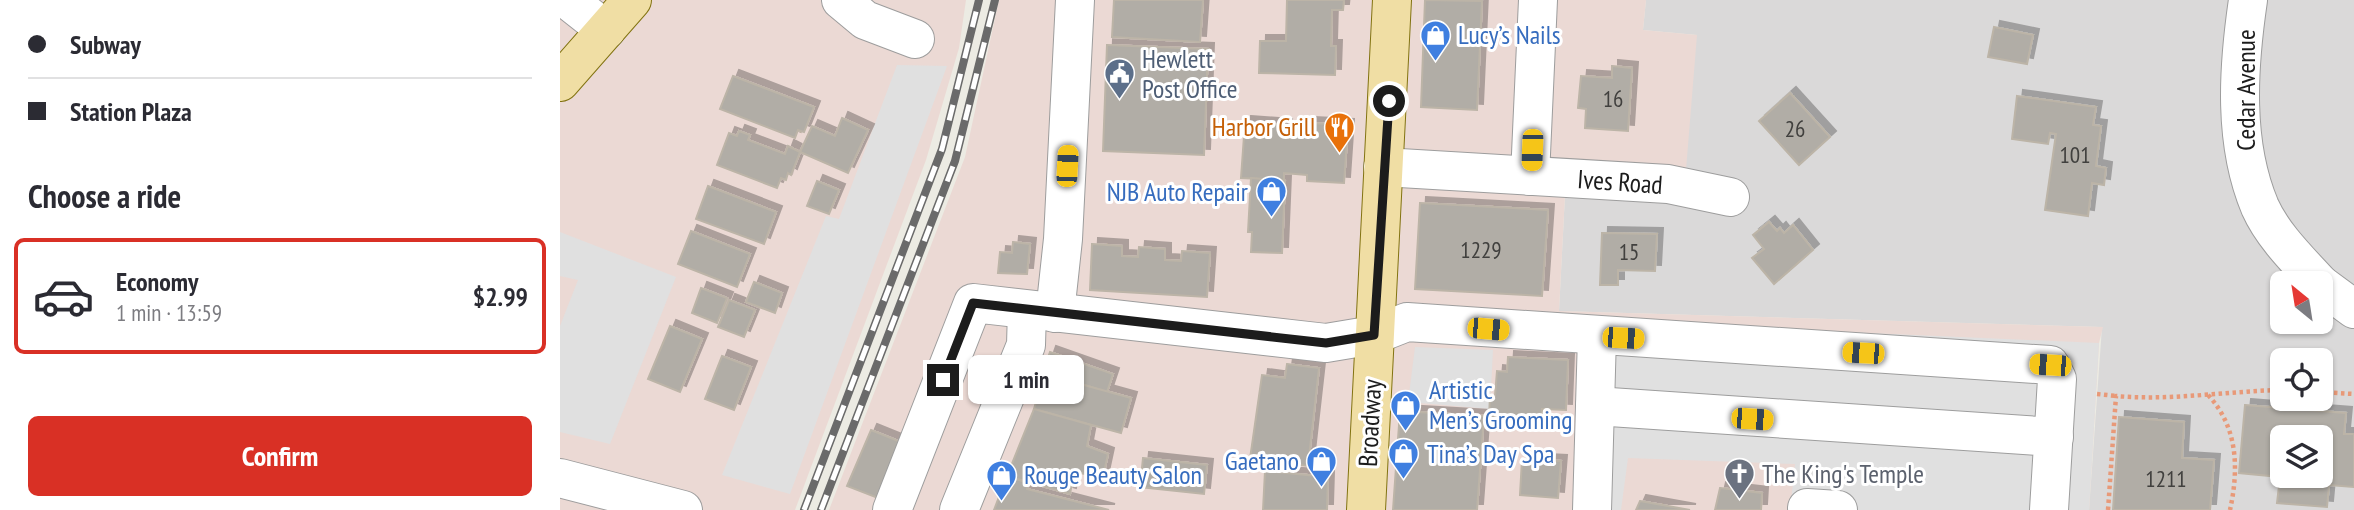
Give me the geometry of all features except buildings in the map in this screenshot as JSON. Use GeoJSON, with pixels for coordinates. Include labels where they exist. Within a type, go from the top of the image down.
{"type":"FeatureCollection","features":[{"type":"Feature","properties":{"kind":"main road"},"geometry":{"type":"LineString","coordinates":[[560,82],[632,0]]}},
{"type":"Feature","properties":{"kind":"main road","name":"Broadway"},"geometry":{"type":"LineString","coordinates":[[1366,510],[1383,167],[1389,101],[1392,0]]}},
{"type":"Feature","properties":{"kind":"street"},"geometry":{"type":"LineString","coordinates":[[568,0],[606,30]]}},
{"type":"Feature","properties":{"kind":"street"},"geometry":{"type":"LineString","coordinates":[[841,0],[865,20],[915,39]]}},
{"type":"Feature","properties":{"kind":"street"},"geometry":{"type":"LineString","coordinates":[[959,510],[1041,311],[1063,239],[1075,0]]}},
{"type":"Feature","properties":{"kind":"street"},"geometry":{"type":"LineString","coordinates":[[1531,176],[1538,0]]}},
{"type":"Feature","properties":{"kind":"street","name":"Cedar Avenue"},"geometry":{"type":"LineString","coordinates":[[2248,0],[2242,45],[2242,150],[2261,209],[2283,243],[2308,271]]}},
{"type":"Feature","properties":{"kind":"street","name":"Ives Road"},"geometry":{"type":"LineString","coordinates":[[1383,167],[1668,184],[1730,197]]}},
{"type":"Feature","properties":{"kind":"street","name":"Cedar Avenue"},"geometry":{"type":"LineString","coordinates":[[2333,294],[2354,309]]}},
{"type":"Feature","properties":{"kind":"street"},"geometry":{"type":"LineString","coordinates":[[892,510],[973,303],[1326,343],[1374,335],[1407,322],[2050,365],[2057,379],[2049,510]]}},
{"type":"Feature","properties":{"kind":"street"},"geometry":{"type":"LineString","coordinates":[[1592,510],[1597,336]]}},
{"type":"Feature","properties":{"kind":"street"},"geometry":{"type":"LineString","coordinates":[[1595,407],[2054,438]]}},
{"type":"Feature","properties":{"kind":"street"},"geometry":{"type":"LineString","coordinates":[[560,478],[682,510]]}},
{"type":"Feature","properties":{"kind":"path"},"geometry":{"type":"LineString","coordinates":[[2097,394],[2208,395],[2224,391],[2270,390]]}},
{"type":"Feature","properties":{"kind":"path"},"geometry":{"type":"LineString","coordinates":[[2333,393],[2354,394]]}},
{"type":"Feature","properties":{"kind":"path"},"geometry":{"type":"LineString","coordinates":[[2208,395],[2228,422],[2233,443],[2235,479],[2230,510]]}},
{"type":"Feature","properties":{"kind":"path"},"geometry":{"type":"LineString","coordinates":[[2108,510],[2116,396]]}},
{"type":"Feature","properties":{"kind":"shaded area"},"geometry":{"type":"Polygon","coordinates":[[[560,0],[966,0],[959,48],[926,160],[795,510],[560,510],[560,0]]]}},
{"type":"Feature","properties":{"kind":"shaded area"},"geometry":{"type":"Polygon","coordinates":[[[999,0],[1646,0],[1643,30],[1697,35],[1685,182],[1566,176],[1559,311],[2103,327],[2099,343],[2089,510],[829,510],[965,157],[999,0]]]}},
{"type":"Feature","properties":{"kind":"shaded area"},"geometry":{"type":"Polygon","coordinates":[[[1646,0],[2354,0],[2354,510],[2089,510],[2102,327],[1559,311],[1566,176],[1697,35],[1643,30],[1646,0]]]}},
{"type":"Feature","properties":{"kind":"shaded area"},"geometry":{"type":"Polygon","coordinates":[[[897,65],[947,66],[790,494],[722,475],[826,216],[839,219],[897,65]]]}},
{"type":"Feature","properties":{"kind":"shaded area"},"geometry":{"type":"Polygon","coordinates":[[[560,232],[676,277],[610,444],[560,432],[560,326],[578,280],[560,276],[560,232]]]}},
{"type":"Feature","properties":{"kind":"shaded area"},"geometry":{"type":"Polygon","coordinates":[[[1616,322],[2099,343],[2089,510],[1790,510],[1795,464],[1628,458],[1621,510],[1604,510],[1616,322]]]}},
{"type":"Feature","properties":{"kind":"shaded area"},"geometry":{"type":"Polygon","coordinates":[[[1415,347],[1493,350],[1490,409],[1408,402],[1415,347]]]}},
{"type":"Feature","properties":{"kind":"railway"},"geometry":{"type":"LineString","coordinates":[[804,510],[942,149],[979,0]]}},
{"type":"Feature","properties":{"kind":"railway"},"geometry":{"type":"LineString","coordinates":[[821,510],[955,161],[995,0]]}},
{"type":"Feature","properties":{"kind":"place","name":"Lucy’s Nails"},"geometry":{"type":"Point","coordinates":[1435,62]}},
{"type":"Feature","properties":{"kind":"place","name":"Hewlett Post Office"},"geometry":{"type":"Point","coordinates":[1119,101]}},
{"type":"Feature","properties":{"kind":"place","name":"Harbor Grill"},"geometry":{"type":"Point","coordinates":[1339,154]}},
{"type":"Feature","properties":{"kind":"place","name":"NJB Auto Repair"},"geometry":{"type":"Point","coordinates":[1271,219]}},
{"type":"Feature","properties":{"kind":"place","name":"Artistic Men’s Grooming"},"geometry":{"type":"Point","coordinates":[1406,432]}},
{"type":"Feature","properties":{"kind":"place","name":"Tina’s Day Spa"},"geometry":{"type":"Point","coordinates":[1404,481]}},
{"type":"Feature","properties":{"kind":"place","name":"Gaetano"},"geometry":{"type":"Point","coordinates":[1322,488]}},
{"type":"Feature","properties":{"kind":"place","name":"The King's Temple"},"geometry":{"type":"Point","coordinates":[1739,501]}},
{"type":"Feature","properties":{"kind":"place","name":"Rouge Beauty Salon"},"geometry":{"type":"Point","coordinates":[1001,502]}},
{"type":"Feature","properties":{"kind":"route"},"geometry":{"type":"LineString","coordinates":[[943,380],[973,303],[1326,343],[1374,335],[1389,101]]}}]}
